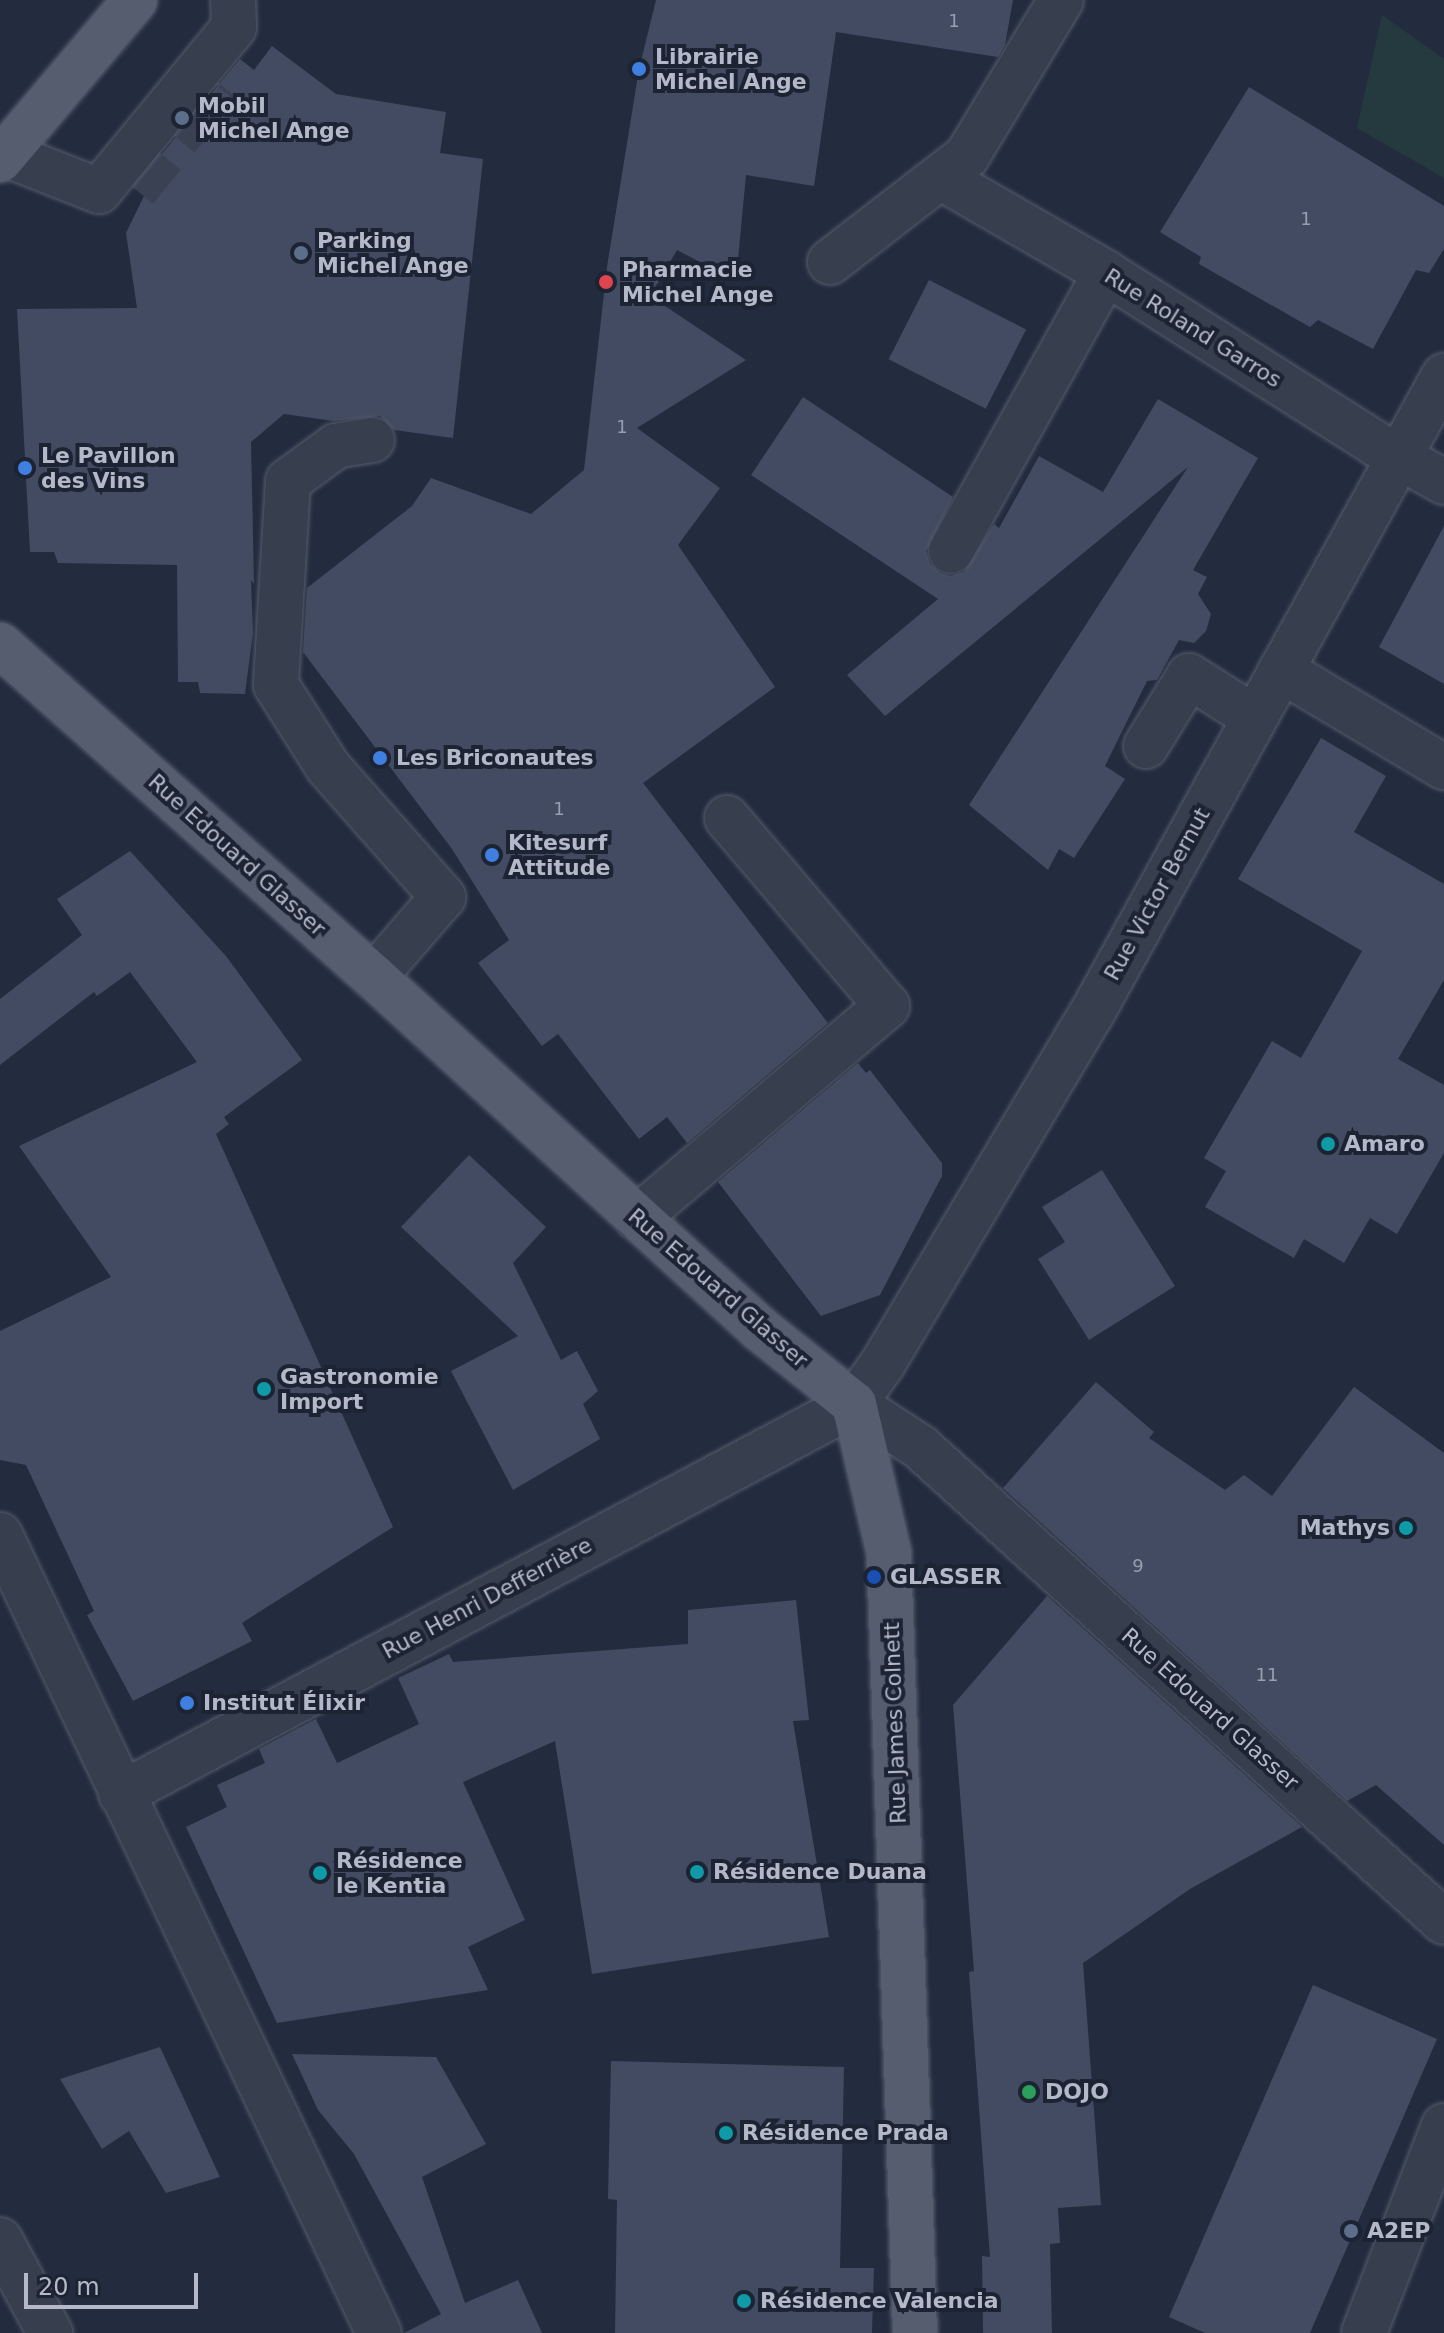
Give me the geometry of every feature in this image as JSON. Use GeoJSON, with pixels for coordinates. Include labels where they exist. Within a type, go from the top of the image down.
{"type":"FeatureCollection","features":[{"type":"Feature","properties":{"kind":"main road"},"geometry":{"type":"LineString","coordinates":[[3,157],[135,0]]}},
{"type":"Feature","properties":{"kind":"main road","name":"Rue Edouard Glasser"},"geometry":{"type":"LineString","coordinates":[[0,645],[374,977],[760,1329],[854,1404]]}},
{"type":"Feature","properties":{"kind":"main road","name":"Rue James Colnett"},"geometry":{"type":"LineString","coordinates":[[854,1404],[889,1553],[915,2333]]}},
{"type":"Feature","properties":{"kind":"street"},"geometry":{"type":"LineString","coordinates":[[830,262],[967,156],[1061,0]]}},
{"type":"Feature","properties":{"kind":"street"},"geometry":{"type":"LineString","coordinates":[[3,157],[118,190],[233,14]]}},
{"type":"Feature","properties":{"kind":"street"},"geometry":{"type":"LineString","coordinates":[[221,85],[235,70],[233,14]]}},
{"type":"Feature","properties":{"kind":"street","name":"Rue Roland Garros"},"geometry":{"type":"LineString","coordinates":[[940,177],[1106,273],[1444,482]]}},
{"type":"Feature","properties":{"kind":"street"},"geometry":{"type":"LineString","coordinates":[[951,551],[1106,273]]}},
{"type":"Feature","properties":{"kind":"street","name":"Rue Victor Bernut"},"geometry":{"type":"LineString","coordinates":[[854,1404],[883,1363],[1092,1013],[1444,376]]}},
{"type":"Feature","properties":{"kind":"street"},"geometry":{"type":"LineString","coordinates":[[372,440],[336,446],[288,481],[276,685],[328,767],[443,897],[374,977]]}},
{"type":"Feature","properties":{"kind":"street"},"geometry":{"type":"LineString","coordinates":[[1281,670],[1444,767]]}},
{"type":"Feature","properties":{"kind":"street"},"geometry":{"type":"LineString","coordinates":[[1146,746],[1189,676],[1255,718]]}},
{"type":"Feature","properties":{"kind":"street"},"geometry":{"type":"LineString","coordinates":[[637,1218],[887,1006],[727,818]]}},
{"type":"Feature","properties":{"kind":"street","name":"Rue Henri Defferrière"},"geometry":{"type":"LineString","coordinates":[[121,1794],[854,1404]]}},
{"type":"Feature","properties":{"kind":"street","name":"Rue Edouard Glasser"},"geometry":{"type":"LineString","coordinates":[[854,1404],[920,1447],[1444,1922]]}},
{"type":"Feature","properties":{"kind":"street"},"geometry":{"type":"LineString","coordinates":[[0,1535],[379,2333]]}},
{"type":"Feature","properties":{"kind":"street"},"geometry":{"type":"LineString","coordinates":[[1364,2333],[1444,2126]]}},
{"type":"Feature","properties":{"kind":"street"},"geometry":{"type":"LineString","coordinates":[[0,2240],[50,2333]]}},
{"type":"Feature","properties":{"kind":"green space"},"geometry":{"type":"Polygon","coordinates":[[[1382,15],[1444,59],[1444,178],[1357,128],[1382,15]]]}},
{"type":"Feature","properties":{"kind":"building"},"geometry":{"type":"Polygon","coordinates":[[[656,0],[1013,0],[1005,45],[998,57],[836,32],[814,186],[746,175],[736,281],[677,250],[650,296],[746,360],[637,428],[720,488],[678,545],[775,687],[643,783],[828,1023],[687,1143],[667,1117],[639,1139],[558,1034],[542,1046],[478,963],[509,940],[452,849],[303,652],[307,588],[412,506],[431,478],[531,514],[584,470],[607,267],[639,69],[656,0]]]}},
{"type":"Feature","properties":{"kind":"building"},"geometry":{"type":"Polygon","coordinates":[[[272,46],[336,94],[446,112],[440,153],[483,159],[453,438],[394,430],[380,416],[334,421],[284,414],[251,442],[253,633],[245,694],[200,693],[198,682],[178,682],[177,565],[58,563],[54,552],[30,552],[17,309],[137,308],[126,233],[145,194],[136,186],[240,59],[254,70],[272,46]]]}},
{"type":"Feature","properties":{"kind":"building"},"geometry":{"type":"Polygon","coordinates":[[[1249,87],[1444,206],[1444,249],[1429,273],[1416,270],[1373,349],[1318,320],[1310,327],[1199,264],[1201,257],[1160,232],[1249,87]]]}},
{"type":"Feature","properties":{"kind":"building"},"geometry":{"type":"Polygon","coordinates":[[[929,280],[1026,329],[986,409],[889,359],[929,280]]]}},
{"type":"Feature","properties":{"kind":"building"},"geometry":{"type":"Polygon","coordinates":[[[803,397],[953,497],[926,551],[930,564],[940,573],[951,576],[964,572],[994,524],[999,528],[1039,456],[1103,492],[1158,399],[1258,458],[1193,570],[1207,577],[1198,594],[1211,614],[1206,631],[1194,643],[1179,640],[1157,680],[1147,681],[1105,766],[1125,779],[1074,858],[1059,849],[1048,870],[969,805],[1188,467],[885,716],[847,675],[938,599],[751,475],[803,397]]]}},
{"type":"Feature","properties":{"kind":"building"},"geometry":{"type":"Polygon","coordinates":[[[1444,526],[1444,684],[1379,647],[1444,526]]]}},
{"type":"Feature","properties":{"kind":"building"},"geometry":{"type":"Polygon","coordinates":[[[1321,738],[1386,776],[1354,832],[1444,884],[1444,980],[1398,1059],[1444,1085],[1444,1153],[1397,1234],[1370,1218],[1344,1263],[1304,1239],[1294,1258],[1205,1207],[1226,1171],[1204,1158],[1272,1041],[1301,1058],[1362,951],[1238,879],[1321,738]]]}},
{"type":"Feature","properties":{"kind":"building"},"geometry":{"type":"Polygon","coordinates":[[[130,851],[226,956],[302,1060],[224,1117],[229,1124],[216,1134],[393,1527],[242,1623],[252,1641],[133,1701],[87,1615],[94,1611],[26,1465],[0,1460],[0,1331],[111,1277],[19,1146],[197,1062],[130,972],[97,996],[94,992],[0,1065],[0,999],[82,935],[57,899],[130,851]]]}},
{"type":"Feature","properties":{"kind":"building"},"geometry":{"type":"Polygon","coordinates":[[[858,1063],[866,1073],[870,1070],[942,1163],[942,1176],[880,1295],[821,1316],[718,1182],[858,1063]]]}},
{"type":"Feature","properties":{"kind":"building"},"geometry":{"type":"Polygon","coordinates":[[[469,1155],[546,1227],[513,1263],[561,1360],[577,1351],[598,1391],[583,1404],[600,1439],[513,1490],[451,1371],[518,1336],[401,1227],[469,1155]]]}},
{"type":"Feature","properties":{"kind":"building"},"geometry":{"type":"Polygon","coordinates":[[[1102,1170],[1175,1286],[1089,1340],[1038,1259],[1065,1242],[1042,1207],[1102,1170]]]}},
{"type":"Feature","properties":{"kind":"building"},"geometry":{"type":"Polygon","coordinates":[[[1096,1382],[1154,1432],[1149,1438],[1225,1490],[1244,1475],[1272,1496],[1354,1387],[1444,1453],[1444,1845],[1376,1785],[1347,1801],[1003,1488],[1096,1382]]]}},
{"type":"Feature","properties":{"kind":"building"},"geometry":{"type":"Polygon","coordinates":[[[1047,1596],[1302,1827],[1190,1889],[1083,1963],[1101,2205],[1058,2208],[1060,2243],[1050,2244],[1052,2333],[983,2333],[982,2256],[990,2257],[969,1972],[974,1971],[953,1705],[1047,1596]]]}},
{"type":"Feature","properties":{"kind":"building"},"geometry":{"type":"Polygon","coordinates":[[[796,1600],[809,1720],[793,1721],[829,1937],[592,1974],[555,1741],[463,1782],[525,1920],[468,1947],[488,1990],[277,2023],[186,1827],[227,1807],[217,1785],[265,1763],[259,1749],[316,1719],[337,1763],[419,1724],[398,1678],[449,1654],[453,1662],[688,1644],[688,1610],[796,1600]]]}},
{"type":"Feature","properties":{"kind":"building"},"geometry":{"type":"Polygon","coordinates":[[[1313,1985],[1437,2039],[1310,2333],[1205,2333],[1169,2317],[1313,1985]]]}},
{"type":"Feature","properties":{"kind":"building"},"geometry":{"type":"Polygon","coordinates":[[[160,2047],[220,2177],[166,2193],[129,2131],[102,2149],[60,2079],[160,2047]]]}},
{"type":"Feature","properties":{"kind":"building"},"geometry":{"type":"Polygon","coordinates":[[[292,2054],[436,2057],[486,2144],[422,2177],[465,2303],[518,2280],[542,2333],[404,2333],[441,2314],[354,2154],[318,2110],[292,2054]]]}},
{"type":"Feature","properties":{"kind":"building"},"geometry":{"type":"Polygon","coordinates":[[[611,2061],[844,2067],[840,2268],[874,2268],[872,2333],[615,2333],[617,2200],[608,2199],[611,2061]]]}},
{"type":"Feature","properties":{"kind":"tunnel"},"geometry":{"type":"LineString","coordinates":[[136,190],[221,85]]}},
{"type":"Feature","properties":{"kind":"place","name":"Librairie Michel Ange"},"geometry":{"type":"Point","coordinates":[639,69]}},
{"type":"Feature","properties":{"kind":"place","name":"Mobil Michel Ange"},"geometry":{"type":"Point","coordinates":[182,118]}},
{"type":"Feature","properties":{"kind":"place","name":"Parking Michel Ange"},"geometry":{"type":"Point","coordinates":[301,253]}},
{"type":"Feature","properties":{"kind":"place","name":"Pharmacie Michel Ange"},"geometry":{"type":"Point","coordinates":[606,282]}},
{"type":"Feature","properties":{"kind":"place","name":"Le Pavillon des Vins"},"geometry":{"type":"Point","coordinates":[25,468]}},
{"type":"Feature","properties":{"kind":"place","name":"Les Briconautes"},"geometry":{"type":"Point","coordinates":[380,758]}},
{"type":"Feature","properties":{"kind":"place","name":"Kitesurf Attitude"},"geometry":{"type":"Point","coordinates":[492,855]}},
{"type":"Feature","properties":{"kind":"place","name":"Amaro"},"geometry":{"type":"Point","coordinates":[1328,1144]}},
{"type":"Feature","properties":{"kind":"place","name":"Gastronomie Import"},"geometry":{"type":"Point","coordinates":[264,1389]}},
{"type":"Feature","properties":{"kind":"place","name":"Mathys"},"geometry":{"type":"Point","coordinates":[1406,1528]}},
{"type":"Feature","properties":{"kind":"place","name":"GLASSER"},"geometry":{"type":"Point","coordinates":[874,1577]}},
{"type":"Feature","properties":{"kind":"place","name":"Institut Élixir"},"geometry":{"type":"Point","coordinates":[187,1703]}},
{"type":"Feature","properties":{"kind":"place","name":"Résidence Duana"},"geometry":{"type":"Point","coordinates":[697,1872]}},
{"type":"Feature","properties":{"kind":"place","name":"Résidence le Kentia"},"geometry":{"type":"Point","coordinates":[320,1873]}},
{"type":"Feature","properties":{"kind":"place","name":"DOJO"},"geometry":{"type":"Point","coordinates":[1029,2092]}},
{"type":"Feature","properties":{"kind":"place","name":"Résidence Prada"},"geometry":{"type":"Point","coordinates":[726,2133]}},
{"type":"Feature","properties":{"kind":"place","name":"A2EP"},"geometry":{"type":"Point","coordinates":[1351,2231]}},
{"type":"Feature","properties":{"kind":"place","name":"Résidence Valencia"},"geometry":{"type":"Point","coordinates":[744,2301]}}]}
